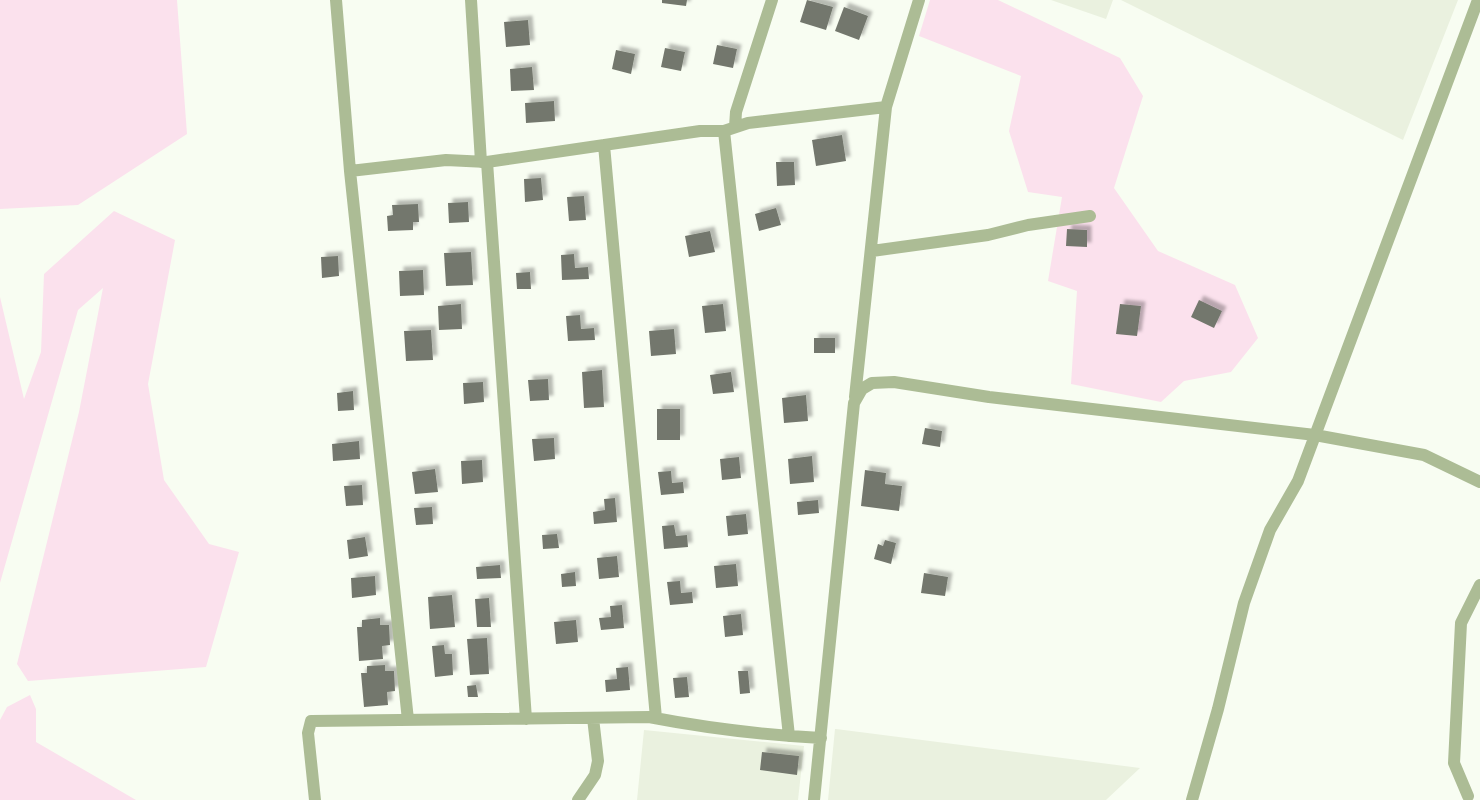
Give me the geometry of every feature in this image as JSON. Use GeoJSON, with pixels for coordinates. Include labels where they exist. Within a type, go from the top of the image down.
{"type":"FeatureCollection","features":[{"type":"Feature","properties":{"kind":"street"},"geometry":{"type":"LineString","coordinates":[[336,0],[350,171],[408,720]]}},
{"type":"Feature","properties":{"kind":"street"},"geometry":{"type":"LineString","coordinates":[[471,0],[526,719]]}},
{"type":"Feature","properties":{"kind":"street"},"geometry":{"type":"LineString","coordinates":[[772,0],[730,129],[789,736]]}},
{"type":"Feature","properties":{"kind":"street"},"geometry":{"type":"LineString","coordinates":[[814,800],[886,107],[918,0]]}},
{"type":"Feature","properties":{"kind":"street"},"geometry":{"type":"LineString","coordinates":[[1192,800],[1215,720],[1244,603],[1270,530],[1298,481],[1478,0]]}},
{"type":"Feature","properties":{"kind":"street"},"geometry":{"type":"LineString","coordinates":[[350,171],[446,160],[484,162],[699,131],[730,129],[748,123],[886,107]]}},
{"type":"Feature","properties":{"kind":"street"},"geometry":{"type":"LineString","coordinates":[[604,145],[656,718]]}},
{"type":"Feature","properties":{"kind":"street"},"geometry":{"type":"LineString","coordinates":[[872,251],[988,235],[1028,225],[1090,216]]}},
{"type":"Feature","properties":{"kind":"street"},"geometry":{"type":"LineString","coordinates":[[854,403],[862,389],[872,383],[894,382],[989,397],[1315,435],[1425,454],[1480,482]]}},
{"type":"Feature","properties":{"kind":"street"},"geometry":{"type":"LineString","coordinates":[[1468,796],[1454,763],[1461,623],[1480,585]]}},
{"type":"Feature","properties":{"kind":"street"},"geometry":{"type":"LineString","coordinates":[[578,800],[595,775],[597,768],[593,718]]}},
{"type":"Feature","properties":{"kind":"street"},"geometry":{"type":"LineString","coordinates":[[315,800],[308,733],[311,721],[656,718],[789,736],[821,738]]}},
{"type":"Feature","properties":{"kind":"shaded area"},"geometry":{"type":"Polygon","coordinates":[[[0,0],[177,0],[187,134],[78,205],[0,209],[0,0]]]}},
{"type":"Feature","properties":{"kind":"shaded area"},"geometry":{"type":"Polygon","coordinates":[[[930,0],[998,0],[1120,58],[1143,96],[1114,188],[1158,251],[1235,285],[1258,338],[1231,372],[1184,381],[1161,402],[1071,384],[1077,291],[1048,281],[1062,197],[1028,192],[1009,131],[1021,76],[919,36],[930,0]]]}},
{"type":"Feature","properties":{"kind":"shaded area"},"geometry":{"type":"Polygon","coordinates":[[[1051,0],[1113,0],[1106,19],[1051,0]]]}},
{"type":"Feature","properties":{"kind":"shaded area"},"geometry":{"type":"Polygon","coordinates":[[[1121,0],[1458,0],[1403,140],[1121,0]]]}},
{"type":"Feature","properties":{"kind":"shaded area"},"geometry":{"type":"Polygon","coordinates":[[[114,211],[175,240],[148,384],[164,480],[209,544],[239,552],[206,667],[28,681],[17,664],[79,412],[103,288],[78,310],[0,583],[0,297],[24,399],[41,352],[44,274],[114,211]]]}},
{"type":"Feature","properties":{"kind":"shaded area"},"geometry":{"type":"Polygon","coordinates":[[[30,695],[36,709],[36,742],[136,800],[0,800],[0,720],[7,707],[30,695]]]}},
{"type":"Feature","properties":{"kind":"shaded area"},"geometry":{"type":"Polygon","coordinates":[[[835,729],[1140,768],[1106,800],[828,800],[835,729]]]}},
{"type":"Feature","properties":{"kind":"shaded area"},"geometry":{"type":"Polygon","coordinates":[[[644,730],[804,746],[798,800],[637,800],[644,730]]]}},
{"type":"Feature","properties":{"kind":"building"},"geometry":{"type":"Polygon","coordinates":[[[662,0],[687,0],[686,6],[662,3],[662,0]]]}},
{"type":"Feature","properties":{"kind":"building"},"geometry":{"type":"Polygon","coordinates":[[[807,0],[833,7],[826,30],[800,22],[807,0]]]}},
{"type":"Feature","properties":{"kind":"building"},"geometry":{"type":"Polygon","coordinates":[[[844,7],[868,16],[859,40],[835,31],[844,7]]]}},
{"type":"Feature","properties":{"kind":"building"},"geometry":{"type":"Polygon","coordinates":[[[528,20],[530,45],[506,47],[504,22],[528,20]]]}},
{"type":"Feature","properties":{"kind":"building"},"geometry":{"type":"Polygon","coordinates":[[[717,45],[737,49],[733,68],[713,64],[717,45]]]}},
{"type":"Feature","properties":{"kind":"building"},"geometry":{"type":"Polygon","coordinates":[[[665,48],[685,52],[681,71],[661,67],[665,48]]]}},
{"type":"Feature","properties":{"kind":"building"},"geometry":{"type":"Polygon","coordinates":[[[616,50],[635,54],[631,74],[612,69],[616,50]]]}},
{"type":"Feature","properties":{"kind":"building"},"geometry":{"type":"Polygon","coordinates":[[[532,67],[534,90],[511,91],[510,69],[532,67]]]}},
{"type":"Feature","properties":{"kind":"building"},"geometry":{"type":"Polygon","coordinates":[[[554,101],[555,121],[526,123],[525,103],[554,101]]]}},
{"type":"Feature","properties":{"kind":"building"},"geometry":{"type":"Polygon","coordinates":[[[842,135],[846,161],[816,166],[812,140],[842,135]]]}},
{"type":"Feature","properties":{"kind":"building"},"geometry":{"type":"Polygon","coordinates":[[[776,162],[794,162],[795,185],[777,186],[776,162]]]}},
{"type":"Feature","properties":{"kind":"building"},"geometry":{"type":"Polygon","coordinates":[[[541,178],[543,200],[525,202],[524,179],[541,178]]]}},
{"type":"Feature","properties":{"kind":"building"},"geometry":{"type":"Polygon","coordinates":[[[584,196],[586,220],[569,221],[567,197],[584,196]]]}},
{"type":"Feature","properties":{"kind":"building"},"geometry":{"type":"Polygon","coordinates":[[[468,202],[469,222],[449,223],[448,203],[468,202]]]}},
{"type":"Feature","properties":{"kind":"building"},"geometry":{"type":"Polygon","coordinates":[[[418,204],[419,222],[413,222],[413,230],[388,231],[387,216],[393,215],[392,205],[418,204]]]}},
{"type":"Feature","properties":{"kind":"building"},"geometry":{"type":"Polygon","coordinates":[[[776,208],[781,225],[759,231],[755,214],[776,208]]]}},
{"type":"Feature","properties":{"kind":"building"},"geometry":{"type":"Polygon","coordinates":[[[1067,229],[1087,230],[1087,247],[1066,246],[1067,229]]]}},
{"type":"Feature","properties":{"kind":"building"},"geometry":{"type":"Polygon","coordinates":[[[710,231],[715,252],[689,257],[685,236],[710,231]]]}},
{"type":"Feature","properties":{"kind":"building"},"geometry":{"type":"Polygon","coordinates":[[[471,252],[473,285],[446,286],[444,253],[471,252]]]}},
{"type":"Feature","properties":{"kind":"building"},"geometry":{"type":"Polygon","coordinates":[[[574,254],[575,268],[588,267],[589,279],[562,280],[561,255],[574,254]]]}},
{"type":"Feature","properties":{"kind":"building"},"geometry":{"type":"Polygon","coordinates":[[[338,256],[339,276],[322,278],[321,257],[338,256]]]}},
{"type":"Feature","properties":{"kind":"building"},"geometry":{"type":"Polygon","coordinates":[[[423,270],[424,295],[400,296],[399,271],[423,270]]]}},
{"type":"Feature","properties":{"kind":"building"},"geometry":{"type":"Polygon","coordinates":[[[530,272],[531,289],[517,289],[516,273],[530,272]]]}},
{"type":"Feature","properties":{"kind":"building"},"geometry":{"type":"Polygon","coordinates":[[[1199,300],[1222,311],[1214,328],[1191,317],[1199,300]]]}},
{"type":"Feature","properties":{"kind":"building"},"geometry":{"type":"Polygon","coordinates":[[[461,304],[462,329],[439,330],[438,306],[461,304]]]}},
{"type":"Feature","properties":{"kind":"building"},"geometry":{"type":"Polygon","coordinates":[[[723,304],[726,331],[705,333],[702,306],[723,304]]]}},
{"type":"Feature","properties":{"kind":"building"},"geometry":{"type":"Polygon","coordinates":[[[1120,304],[1141,306],[1137,336],[1116,334],[1120,304]]]}},
{"type":"Feature","properties":{"kind":"building"},"geometry":{"type":"Polygon","coordinates":[[[580,315],[581,329],[594,328],[595,340],[568,341],[566,316],[580,315]]]}},
{"type":"Feature","properties":{"kind":"building"},"geometry":{"type":"Polygon","coordinates":[[[674,329],[676,354],[651,356],[649,331],[674,329]]]}},
{"type":"Feature","properties":{"kind":"building"},"geometry":{"type":"Polygon","coordinates":[[[431,330],[433,360],[406,361],[404,331],[431,330]]]}},
{"type":"Feature","properties":{"kind":"building"},"geometry":{"type":"Polygon","coordinates":[[[814,338],[835,338],[835,353],[814,353],[814,338]]]}},
{"type":"Feature","properties":{"kind":"building"},"geometry":{"type":"Polygon","coordinates":[[[602,370],[604,407],[584,408],[582,372],[602,370]]]}},
{"type":"Feature","properties":{"kind":"building"},"geometry":{"type":"Polygon","coordinates":[[[731,372],[734,392],[713,394],[710,375],[731,372]]]}},
{"type":"Feature","properties":{"kind":"building"},"geometry":{"type":"Polygon","coordinates":[[[548,379],[549,400],[530,401],[528,380],[548,379]]]}},
{"type":"Feature","properties":{"kind":"building"},"geometry":{"type":"Polygon","coordinates":[[[483,382],[484,402],[464,404],[463,383],[483,382]]]}},
{"type":"Feature","properties":{"kind":"building"},"geometry":{"type":"Polygon","coordinates":[[[353,391],[354,410],[338,411],[337,393],[353,391]]]}},
{"type":"Feature","properties":{"kind":"building"},"geometry":{"type":"Polygon","coordinates":[[[806,395],[808,421],[784,423],[782,398],[806,395]]]}},
{"type":"Feature","properties":{"kind":"building"},"geometry":{"type":"Polygon","coordinates":[[[657,409],[680,409],[680,440],[657,440],[657,409]]]}},
{"type":"Feature","properties":{"kind":"building"},"geometry":{"type":"Polygon","coordinates":[[[925,428],[942,431],[940,447],[922,444],[925,428]]]}},
{"type":"Feature","properties":{"kind":"building"},"geometry":{"type":"Polygon","coordinates":[[[554,438],[555,459],[534,461],[532,439],[554,438]]]}},
{"type":"Feature","properties":{"kind":"building"},"geometry":{"type":"Polygon","coordinates":[[[359,441],[360,459],[333,461],[332,444],[359,441]]]}},
{"type":"Feature","properties":{"kind":"building"},"geometry":{"type":"Polygon","coordinates":[[[812,456],[814,482],[790,484],[788,459],[812,456]]]}},
{"type":"Feature","properties":{"kind":"building"},"geometry":{"type":"Polygon","coordinates":[[[739,457],[741,478],[722,480],[720,459],[739,457]]]}},
{"type":"Feature","properties":{"kind":"building"},"geometry":{"type":"Polygon","coordinates":[[[482,460],[483,482],[462,484],[461,461],[482,460]]]}},
{"type":"Feature","properties":{"kind":"building"},"geometry":{"type":"Polygon","coordinates":[[[435,469],[438,492],[415,494],[412,472],[435,469]]]}},
{"type":"Feature","properties":{"kind":"building"},"geometry":{"type":"Polygon","coordinates":[[[865,470],[886,473],[885,484],[902,486],[899,511],[861,506],[865,470]]]}},
{"type":"Feature","properties":{"kind":"building"},"geometry":{"type":"Polygon","coordinates":[[[671,471],[672,483],[683,482],[684,493],[661,495],[658,472],[671,471]]]}},
{"type":"Feature","properties":{"kind":"building"},"geometry":{"type":"Polygon","coordinates":[[[362,485],[363,505],[346,506],[344,486],[362,485]]]}},
{"type":"Feature","properties":{"kind":"building"},"geometry":{"type":"Polygon","coordinates":[[[615,498],[617,522],[594,524],[593,512],[605,510],[604,499],[615,498]]]}},
{"type":"Feature","properties":{"kind":"building"},"geometry":{"type":"Polygon","coordinates":[[[818,500],[819,513],[798,515],[797,502],[818,500]]]}},
{"type":"Feature","properties":{"kind":"building"},"geometry":{"type":"Polygon","coordinates":[[[432,507],[433,524],[416,525],[414,508],[432,507]]]}},
{"type":"Feature","properties":{"kind":"building"},"geometry":{"type":"Polygon","coordinates":[[[746,514],[748,534],[728,536],[726,516],[746,514]]]}},
{"type":"Feature","properties":{"kind":"building"},"geometry":{"type":"Polygon","coordinates":[[[674,525],[676,536],[687,535],[688,547],[664,549],[662,526],[674,525]]]}},
{"type":"Feature","properties":{"kind":"building"},"geometry":{"type":"Polygon","coordinates":[[[557,534],[559,548],[543,549],[542,535],[557,534]]]}},
{"type":"Feature","properties":{"kind":"building"},"geometry":{"type":"Polygon","coordinates":[[[365,537],[368,556],[349,559],[347,540],[365,537]]]}},
{"type":"Feature","properties":{"kind":"building"},"geometry":{"type":"Polygon","coordinates":[[[885,540],[896,543],[891,564],[874,559],[878,544],[883,546],[885,540]]]}},
{"type":"Feature","properties":{"kind":"building"},"geometry":{"type":"Polygon","coordinates":[[[617,556],[619,577],[599,579],[597,558],[617,556]]]}},
{"type":"Feature","properties":{"kind":"building"},"geometry":{"type":"Polygon","coordinates":[[[736,564],[738,586],[716,588],[714,566],[736,564]]]}},
{"type":"Feature","properties":{"kind":"building"},"geometry":{"type":"Polygon","coordinates":[[[500,565],[501,578],[477,579],[476,567],[500,565]]]}},
{"type":"Feature","properties":{"kind":"building"},"geometry":{"type":"Polygon","coordinates":[[[575,572],[576,586],[562,587],[561,574],[575,572]]]}},
{"type":"Feature","properties":{"kind":"building"},"geometry":{"type":"Polygon","coordinates":[[[924,573],[948,577],[945,596],[921,593],[924,573]]]}},
{"type":"Feature","properties":{"kind":"building"},"geometry":{"type":"Polygon","coordinates":[[[375,576],[376,595],[352,598],[351,578],[375,576]]]}},
{"type":"Feature","properties":{"kind":"building"},"geometry":{"type":"Polygon","coordinates":[[[680,581],[681,593],[692,592],[693,603],[670,605],[667,582],[680,581]]]}},
{"type":"Feature","properties":{"kind":"building"},"geometry":{"type":"Polygon","coordinates":[[[452,595],[455,627],[430,629],[428,597],[452,595]]]}},
{"type":"Feature","properties":{"kind":"building"},"geometry":{"type":"Polygon","coordinates":[[[489,598],[491,627],[477,627],[475,599],[489,598]]]}},
{"type":"Feature","properties":{"kind":"building"},"geometry":{"type":"Polygon","coordinates":[[[622,605],[624,628],[601,630],[599,618],[611,617],[610,606],[622,605]]]}},
{"type":"Feature","properties":{"kind":"building"},"geometry":{"type":"Polygon","coordinates":[[[741,614],[743,635],[725,637],[723,616],[741,614]]]}},
{"type":"Feature","properties":{"kind":"building"},"geometry":{"type":"Polygon","coordinates":[[[380,618],[380,625],[389,625],[390,645],[382,646],[383,659],[359,661],[357,627],[362,627],[362,620],[380,618]]]}},
{"type":"Feature","properties":{"kind":"building"},"geometry":{"type":"Polygon","coordinates":[[[576,620],[578,642],[556,644],[554,622],[576,620]]]}},
{"type":"Feature","properties":{"kind":"building"},"geometry":{"type":"Polygon","coordinates":[[[487,638],[489,674],[470,675],[467,639],[487,638]]]}},
{"type":"Feature","properties":{"kind":"building"},"geometry":{"type":"Polygon","coordinates":[[[444,645],[445,654],[452,654],[453,675],[435,677],[432,646],[444,645]]]}},
{"type":"Feature","properties":{"kind":"building"},"geometry":{"type":"Polygon","coordinates":[[[385,665],[385,671],[394,671],[395,691],[387,692],[388,705],[364,707],[361,673],[367,673],[367,666],[385,665]]]}},
{"type":"Feature","properties":{"kind":"building"},"geometry":{"type":"Polygon","coordinates":[[[628,667],[630,690],[606,692],[605,680],[617,679],[616,668],[628,667]]]}},
{"type":"Feature","properties":{"kind":"building"},"geometry":{"type":"Polygon","coordinates":[[[738,671],[748,671],[750,693],[740,694],[738,671]]]}},
{"type":"Feature","properties":{"kind":"building"},"geometry":{"type":"Polygon","coordinates":[[[687,677],[689,697],[675,698],[673,678],[687,677]]]}},
{"type":"Feature","properties":{"kind":"building"},"geometry":{"type":"Polygon","coordinates":[[[476,685],[478,697],[468,697],[467,686],[476,685]]]}},
{"type":"Feature","properties":{"kind":"building"},"geometry":{"type":"Polygon","coordinates":[[[762,752],[799,756],[797,775],[760,770],[762,752]]]}}]}
